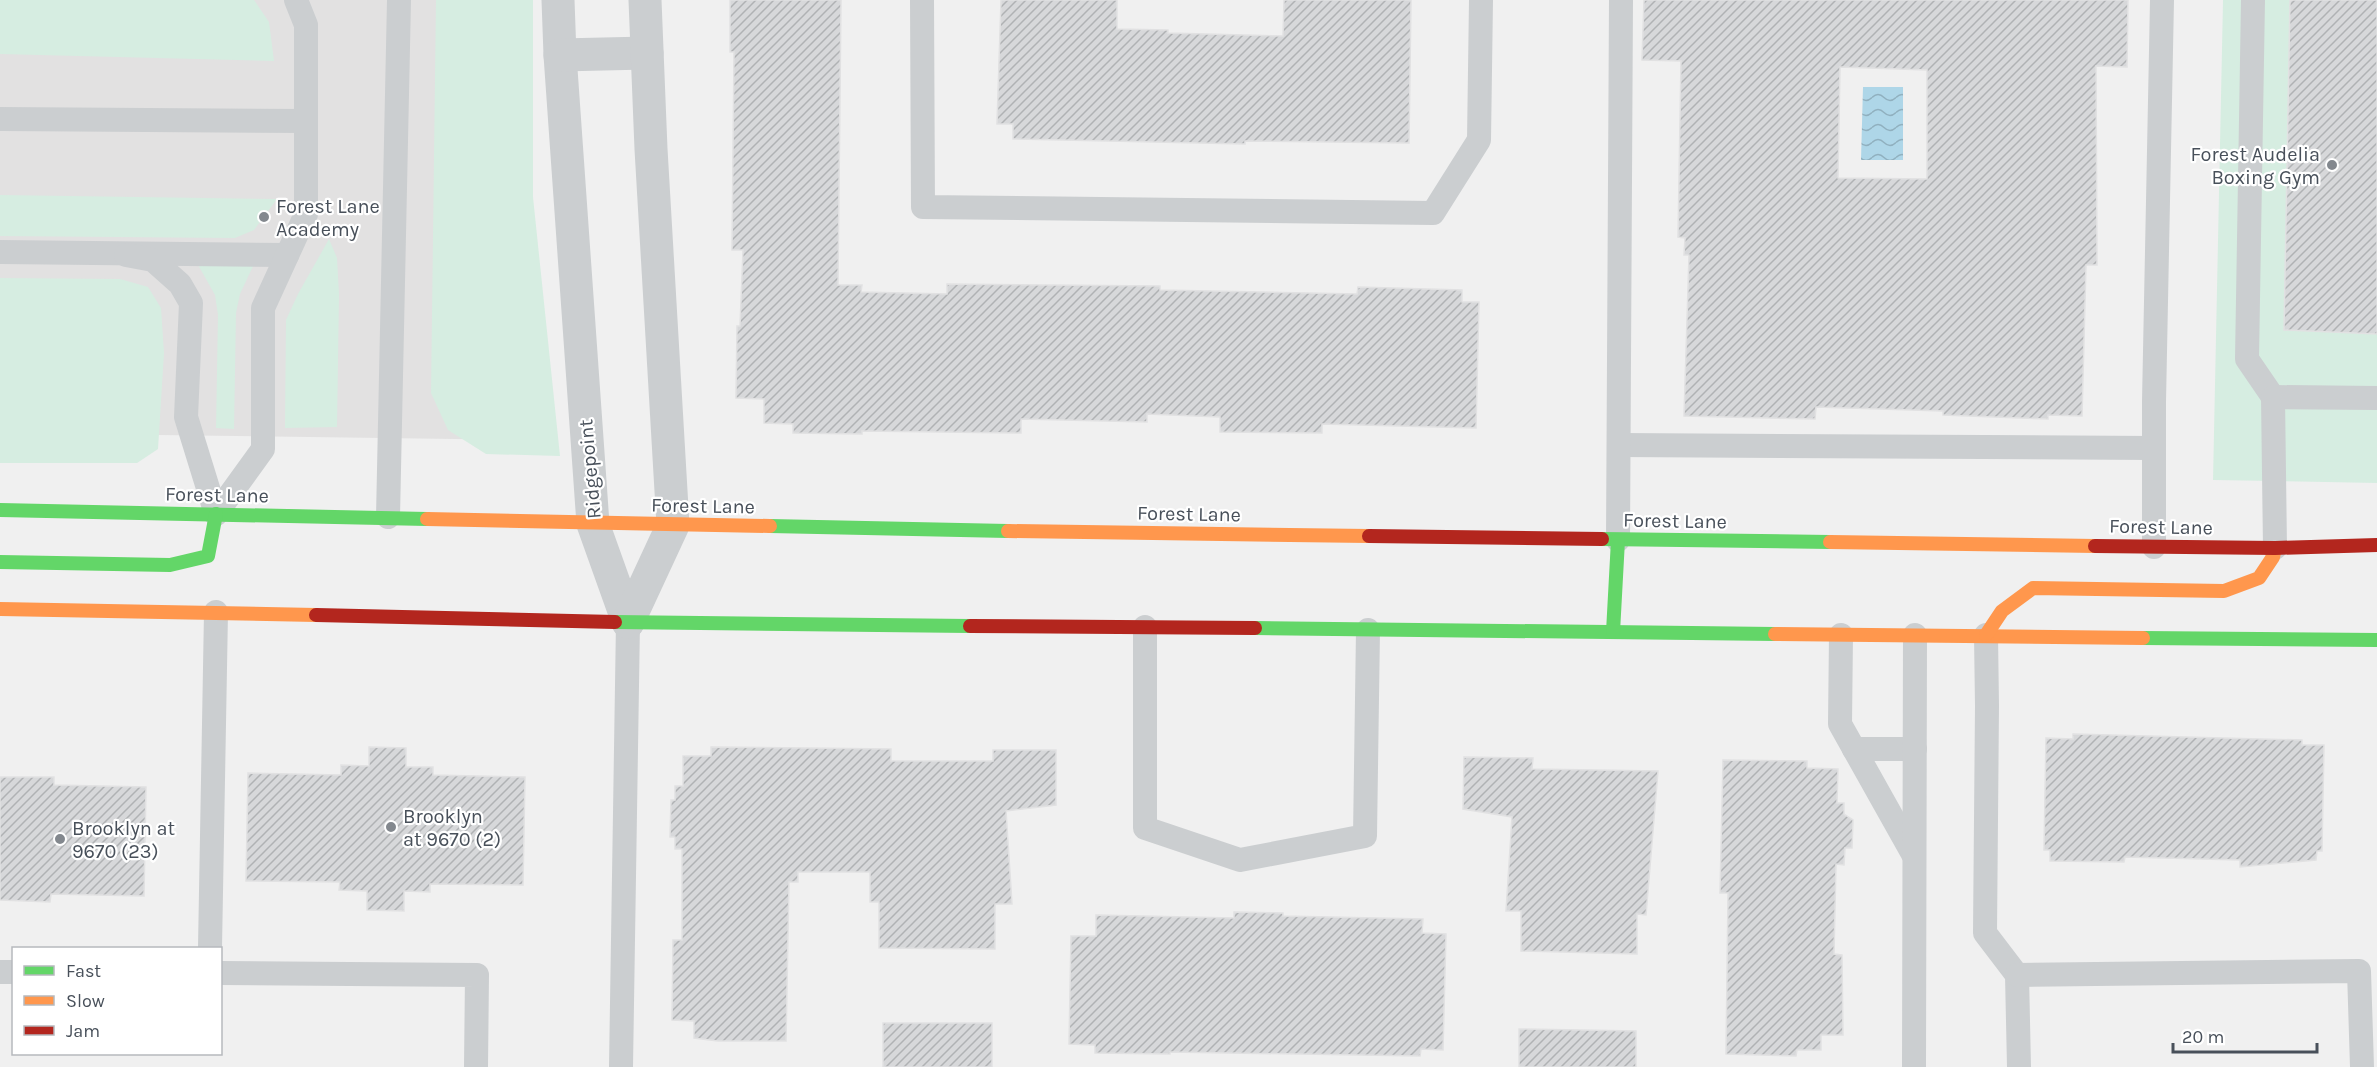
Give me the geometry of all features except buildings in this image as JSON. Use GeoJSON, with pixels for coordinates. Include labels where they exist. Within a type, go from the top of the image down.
{"type":"FeatureCollection","features":[{"type":"Feature","properties":{"kind":"main road","name":"Forest Lane"},"geometry":{"type":"LineString","coordinates":[[0,510],[388,517],[593,524],[1618,540],[2276,548],[2377,546]]}},
{"type":"Feature","properties":{"kind":"main road"},"geometry":{"type":"LineString","coordinates":[[0,562],[170,565],[208,556],[216,514]]}},
{"type":"Feature","properties":{"kind":"main road"},"geometry":{"type":"LineString","coordinates":[[1613,632],[1618,540]]}},
{"type":"Feature","properties":{"kind":"main road"},"geometry":{"type":"LineString","coordinates":[[1986,635],[2002,610],[2033,588],[2224,591],[2259,578],[2273,557],[2276,548]]}},
{"type":"Feature","properties":{"kind":"main road"},"geometry":{"type":"LineString","coordinates":[[0,609],[216,612],[386,619],[2377,640]]}},
{"type":"Feature","properties":{"kind":"street","name":"Ridgepoint"},"geometry":{"type":"LineString","coordinates":[[558,0],[593,524],[628,622]]}},
{"type":"Feature","properties":{"kind":"street"},"geometry":{"type":"LineString","coordinates":[[628,622],[673,525],[645,0]]}},
{"type":"Feature","properties":{"kind":"street"},"geometry":{"type":"LineString","coordinates":[[560,55],[647,52]]}},
{"type":"Feature","properties":{"kind":"lane"},"geometry":{"type":"LineString","coordinates":[[216,514],[262,448],[263,308],[306,214],[306,25],[296,0]]}},
{"type":"Feature","properties":{"kind":"lane"},"geometry":{"type":"LineString","coordinates":[[388,517],[399,0]]}},
{"type":"Feature","properties":{"kind":"lane"},"geometry":{"type":"LineString","coordinates":[[922,0],[922,207],[1433,213],[1479,140],[1481,0]]}},
{"type":"Feature","properties":{"kind":"lane"},"geometry":{"type":"LineString","coordinates":[[1618,540],[1621,0]]}},
{"type":"Feature","properties":{"kind":"lane"},"geometry":{"type":"LineString","coordinates":[[2154,547],[2153,448],[2162,0]]}},
{"type":"Feature","properties":{"kind":"lane"},"geometry":{"type":"LineString","coordinates":[[2253,0],[2247,359],[2273,397],[2276,548]]}},
{"type":"Feature","properties":{"kind":"lane"},"geometry":{"type":"LineString","coordinates":[[0,119],[306,121]]}},
{"type":"Feature","properties":{"kind":"lane"},"geometry":{"type":"LineString","coordinates":[[0,252],[287,255]]}},
{"type":"Feature","properties":{"kind":"lane"},"geometry":{"type":"LineString","coordinates":[[126,255],[153,260],[180,284],[190,303],[186,417],[216,514]]}},
{"type":"Feature","properties":{"kind":"lane"},"geometry":{"type":"LineString","coordinates":[[2273,397],[2377,398]]}},
{"type":"Feature","properties":{"kind":"lane"},"geometry":{"type":"LineString","coordinates":[[1619,444],[2153,448]]}},
{"type":"Feature","properties":{"kind":"lane"},"geometry":{"type":"LineString","coordinates":[[210,947],[216,612]]}},
{"type":"Feature","properties":{"kind":"lane"},"geometry":{"type":"LineString","coordinates":[[621,1067],[628,622]]}},
{"type":"Feature","properties":{"kind":"lane"},"geometry":{"type":"LineString","coordinates":[[1145,627],[1145,828],[1240,860],[1365,836],[1368,630]]}},
{"type":"Feature","properties":{"kind":"lane"},"geometry":{"type":"LineString","coordinates":[[1841,634],[1840,724],[1916,859]]}},
{"type":"Feature","properties":{"kind":"lane"},"geometry":{"type":"LineString","coordinates":[[1914,1067],[1915,634]]}},
{"type":"Feature","properties":{"kind":"lane"},"geometry":{"type":"LineString","coordinates":[[1986,635],[1984,933],[2017,975],[2019,1067]]}},
{"type":"Feature","properties":{"kind":"lane"},"geometry":{"type":"LineString","coordinates":[[1854,749],[1915,750]]}},
{"type":"Feature","properties":{"kind":"lane"},"geometry":{"type":"LineString","coordinates":[[2017,975],[2359,971],[2362,1067]]}},
{"type":"Feature","properties":{"kind":"lane"},"geometry":{"type":"LineString","coordinates":[[222,973],[477,975],[476,1067]]}},
{"type":"Feature","properties":{"kind":"shaded area","name":"Forest Lane Academy"},"geometry":{"type":"Polygon","coordinates":[[[0,0],[519,0],[538,440],[0,433],[0,0]]]}},
{"type":"Feature","properties":{"kind":"green space"},"geometry":{"type":"Polygon","coordinates":[[[0,0],[254,0],[269,22],[274,61],[0,54],[0,0]]]}},
{"type":"Feature","properties":{"kind":"green space"},"geometry":{"type":"Polygon","coordinates":[[[436,0],[533,0],[533,197],[560,456],[486,454],[448,430],[431,393],[436,0]]]}},
{"type":"Feature","properties":{"kind":"green space"},"geometry":{"type":"Polygon","coordinates":[[[2223,0],[2377,0],[2377,483],[2213,480],[2223,0]]]}},
{"type":"Feature","properties":{"kind":"green space"},"geometry":{"type":"Polygon","coordinates":[[[0,195],[277,199],[254,230],[235,238],[0,236],[0,195]]]}},
{"type":"Feature","properties":{"kind":"green space"},"geometry":{"type":"Polygon","coordinates":[[[329,239],[337,258],[339,294],[337,427],[285,428],[286,320],[329,239]]]}},
{"type":"Feature","properties":{"kind":"green space"},"geometry":{"type":"Polygon","coordinates":[[[197,263],[254,264],[240,294],[236,313],[234,429],[216,428],[218,315],[215,295],[197,263]]]}},
{"type":"Feature","properties":{"kind":"green space"},"geometry":{"type":"Polygon","coordinates":[[[0,278],[120,279],[148,287],[161,308],[164,353],[158,449],[137,463],[0,463],[0,278]]]}},
{"type":"Feature","properties":{"kind":"water"},"geometry":{"type":"Polygon","coordinates":[[[1863,87],[1903,87],[1903,160],[1861,160],[1863,87]]]}},
{"type":"Feature","properties":{"kind":"traffic: fast"},"geometry":{"type":"LineString","coordinates":[[0,510],[427,519]]}},
{"type":"Feature","properties":{"kind":"traffic: fast"},"geometry":{"type":"LineString","coordinates":[[0,562],[170,565],[208,556],[216,514]]}},
{"type":"Feature","properties":{"kind":"traffic: fast"},"geometry":{"type":"LineString","coordinates":[[770,526],[1008,531]]}},
{"type":"Feature","properties":{"kind":"traffic: fast"},"geometry":{"type":"LineString","coordinates":[[1602,539],[1830,542]]}},
{"type":"Feature","properties":{"kind":"traffic: fast"},"geometry":{"type":"LineString","coordinates":[[1613,632],[1618,540]]}},
{"type":"Feature","properties":{"kind":"traffic: fast"},"geometry":{"type":"LineString","coordinates":[[615,622],[970,626]]}},
{"type":"Feature","properties":{"kind":"traffic: fast"},"geometry":{"type":"LineString","coordinates":[[1255,628],[1775,634]]}},
{"type":"Feature","properties":{"kind":"traffic: fast"},"geometry":{"type":"LineString","coordinates":[[2143,638],[2377,640]]}},
{"type":"Feature","properties":{"kind":"traffic: slow"},"geometry":{"type":"LineString","coordinates":[[427,519],[770,526]]}},
{"type":"Feature","properties":{"kind":"traffic: slow"},"geometry":{"type":"LineString","coordinates":[[1008,531],[1369,536]]}},
{"type":"Feature","properties":{"kind":"traffic: slow"},"geometry":{"type":"LineString","coordinates":[[1830,542],[2095,546]]}},
{"type":"Feature","properties":{"kind":"traffic: slow"},"geometry":{"type":"LineString","coordinates":[[1986,635],[2002,611],[2033,588],[2224,591],[2259,578],[2273,557],[2275,548]]}},
{"type":"Feature","properties":{"kind":"traffic: slow"},"geometry":{"type":"LineString","coordinates":[[0,609],[316,615]]}},
{"type":"Feature","properties":{"kind":"traffic: slow"},"geometry":{"type":"LineString","coordinates":[[1775,634],[2143,638]]}},
{"type":"Feature","properties":{"kind":"traffic: jam"},"geometry":{"type":"LineString","coordinates":[[1369,536],[1602,539]]}},
{"type":"Feature","properties":{"kind":"traffic: jam"},"geometry":{"type":"LineString","coordinates":[[2095,546],[2275,548],[2377,545]]}},
{"type":"Feature","properties":{"kind":"traffic: jam"},"geometry":{"type":"LineString","coordinates":[[316,615],[615,622]]}},
{"type":"Feature","properties":{"kind":"traffic: jam"},"geometry":{"type":"LineString","coordinates":[[970,626],[1255,628]]}},
{"type":"Feature","properties":{"kind":"place","name":"Forest Audelia Boxing Gym"},"geometry":{"type":"Point","coordinates":[2332,165]}},
{"type":"Feature","properties":{"kind":"place","name":"Forest Lane Academy"},"geometry":{"type":"Point","coordinates":[264,217]}},
{"type":"Feature","properties":{"kind":"place","name":"Brooklyn at 9670 (2)"},"geometry":{"type":"Point","coordinates":[391,827]}},
{"type":"Feature","properties":{"kind":"place","name":"Brooklyn at 9670 (23)"},"geometry":{"type":"Point","coordinates":[60,839]}}]}
